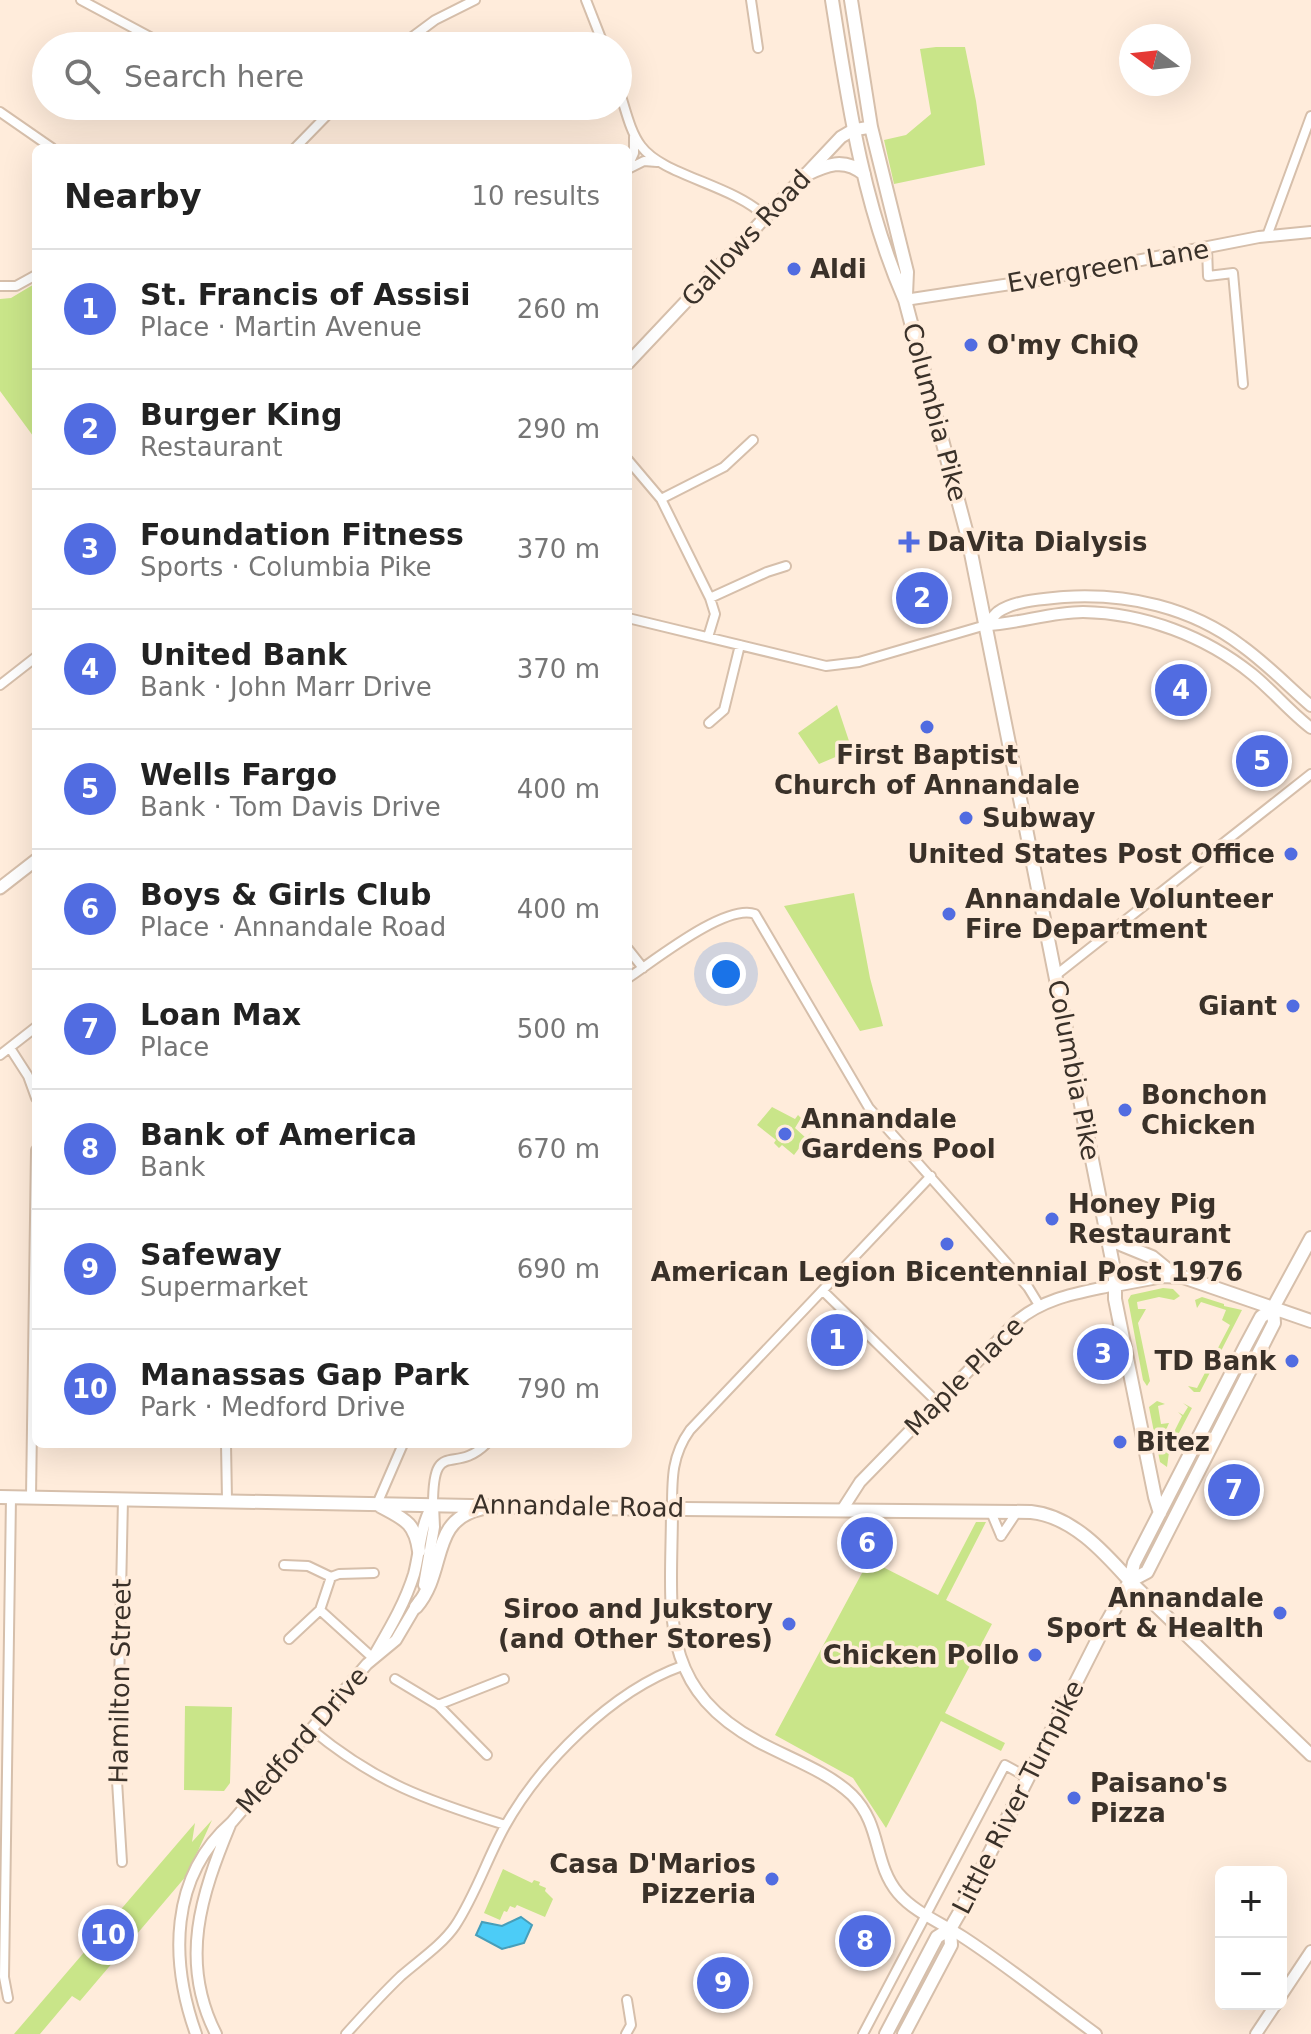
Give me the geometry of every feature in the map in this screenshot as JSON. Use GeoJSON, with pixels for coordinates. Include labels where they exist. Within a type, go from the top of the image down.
{"type":"FeatureCollection","features":[{"type":"Feature","properties":{"kind":"main road","name":"Columbia Pike"},"geometry":{"type":"LineString","coordinates":[[832,0],[853,130],[864,175],[889,262],[905,300],[965,528],[1056,975],[1160,1513]]}},
{"type":"Feature","properties":{"kind":"main road","name":"Columbia Pike"},"geometry":{"type":"LineString","coordinates":[[851,0],[871,127],[907,272],[905,300]]}},
{"type":"Feature","properties":{"kind":"main road"},"geometry":{"type":"LineString","coordinates":[[853,130],[871,127]]}},
{"type":"Feature","properties":{"kind":"main road","name":"Gallows Road"},"geometry":{"type":"LineString","coordinates":[[632,359],[841,137],[853,130]]}},
{"type":"Feature","properties":{"kind":"main road"},"geometry":{"type":"LineString","coordinates":[[805,175],[840,162],[857,168],[864,175]]}},
{"type":"Feature","properties":{"kind":"main road"},"geometry":{"type":"LineString","coordinates":[[0,888],[32,863]]}},
{"type":"Feature","properties":{"kind":"main road","name":"Little River Turnpike"},"geometry":{"type":"LineString","coordinates":[[904,2034],[951,1945],[950,1929],[1130,1581],[1134,1563],[1261,1317],[1273,1308],[1311,1238]]}},
{"type":"Feature","properties":{"kind":"main road"},"geometry":{"type":"LineString","coordinates":[[1108,1239],[1152,1257],[1174,1275],[1311,1321]]}},
{"type":"Feature","properties":{"kind":"main road"},"geometry":{"type":"LineString","coordinates":[[1115,1285],[1174,1275]]}},
{"type":"Feature","properties":{"kind":"main road","name":"Little River Turnpike"},"geometry":{"type":"LineString","coordinates":[[1130,1581],[1147,1572],[1177,1516],[1274,1323],[1273,1308]]}},
{"type":"Feature","properties":{"kind":"main road","name":"Annandale Road"},"geometry":{"type":"LineString","coordinates":[[6,1497],[1045,1514],[1067,1522],[1130,1581]]}},
{"type":"Feature","properties":{"kind":"main road"},"geometry":{"type":"LineString","coordinates":[[377,1504],[408,1523],[417,1536],[419,1551]]}},
{"type":"Feature","properties":{"kind":"main road"},"geometry":{"type":"LineString","coordinates":[[416,1607],[437,1571],[449,1527],[460,1515],[498,1505]]}},
{"type":"Feature","properties":{"kind":"main road"},"geometry":{"type":"LineString","coordinates":[[1130,1581],[1311,1755]]}},
{"type":"Feature","properties":{"kind":"main road","name":"Little River Turnpike"},"geometry":{"type":"LineString","coordinates":[[886,2034],[937,1937],[950,1929]]}},
{"type":"Feature","properties":{"kind":"street"},"geometry":{"type":"LineString","coordinates":[[81,0],[141,32]]}},
{"type":"Feature","properties":{"kind":"street"},"geometry":{"type":"LineString","coordinates":[[419,32],[435,20],[475,0]]}},
{"type":"Feature","properties":{"kind":"street"},"geometry":{"type":"LineString","coordinates":[[586,0],[599,32]]}},
{"type":"Feature","properties":{"kind":"street"},"geometry":{"type":"LineString","coordinates":[[751,0],[758,48]]}},
{"type":"Feature","properties":{"kind":"street"},"geometry":{"type":"LineString","coordinates":[[0,112],[46,144]]}},
{"type":"Feature","properties":{"kind":"street"},"geometry":{"type":"LineString","coordinates":[[1267,236],[1311,116]]}},
{"type":"Feature","properties":{"kind":"street"},"geometry":{"type":"LineString","coordinates":[[299,144],[322,120]]}},
{"type":"Feature","properties":{"kind":"street"},"geometry":{"type":"LineString","coordinates":[[629,120],[646,152],[662,163],[742,198],[766,217]]}},
{"type":"Feature","properties":{"kind":"street"},"geometry":{"type":"LineString","coordinates":[[632,158],[634,133]]}},
{"type":"Feature","properties":{"kind":"street"},"geometry":{"type":"LineString","coordinates":[[632,166],[644,161],[662,163]]}},
{"type":"Feature","properties":{"kind":"street","name":"Evergreen Lane"},"geometry":{"type":"LineString","coordinates":[[905,300],[1044,279],[1267,236],[1311,232]]}},
{"type":"Feature","properties":{"kind":"street"},"geometry":{"type":"LineString","coordinates":[[1207,248],[1208,276],[1233,273],[1243,384]]}},
{"type":"Feature","properties":{"kind":"street"},"geometry":{"type":"LineString","coordinates":[[0,286],[16,286],[32,277]]}},
{"type":"Feature","properties":{"kind":"street"},"geometry":{"type":"LineString","coordinates":[[661,499],[724,467],[753,440]]}},
{"type":"Feature","properties":{"kind":"street"},"geometry":{"type":"LineString","coordinates":[[632,465],[661,499],[710,598],[715,614],[708,637]]}},
{"type":"Feature","properties":{"kind":"street"},"geometry":{"type":"LineString","coordinates":[[710,598],[786,566]]}},
{"type":"Feature","properties":{"kind":"street"},"geometry":{"type":"LineString","coordinates":[[986,625],[999,611],[1053,598],[1096,597],[1150,603],[1179,611],[1223,633],[1278,675],[1311,706]]}},
{"type":"Feature","properties":{"kind":"street"},"geometry":{"type":"LineString","coordinates":[[632,619],[826,666],[859,662],[986,625],[1083,612],[1138,618],[1167,627],[1235,661],[1311,728]]}},
{"type":"Feature","properties":{"kind":"street"},"geometry":{"type":"LineString","coordinates":[[709,723],[724,710],[740,645]]}},
{"type":"Feature","properties":{"kind":"street"},"geometry":{"type":"LineString","coordinates":[[0,685],[32,660]]}},
{"type":"Feature","properties":{"kind":"street"},"geometry":{"type":"LineString","coordinates":[[1056,975],[1311,774]]}},
{"type":"Feature","properties":{"kind":"street"},"geometry":{"type":"LineString","coordinates":[[632,975],[716,919],[747,911],[755,914],[869,1108],[1028,1287],[1039,1305]]}},
{"type":"Feature","properties":{"kind":"street"},"geometry":{"type":"LineString","coordinates":[[632,954],[643,968]]}},
{"type":"Feature","properties":{"kind":"street"},"geometry":{"type":"LineString","coordinates":[[0,1055],[32,1030]]}},
{"type":"Feature","properties":{"kind":"street"},"geometry":{"type":"LineString","coordinates":[[10,1048],[32,1087]]}},
{"type":"Feature","properties":{"kind":"street"},"geometry":{"type":"LineString","coordinates":[[931,1176],[724,1391],[682,1441],[673,1467],[674,1642],[682,1666],[701,1697],[725,1721],[833,1781],[854,1796],[873,1826],[889,1880],[908,1903],[950,1929],[1096,2034]]}},
{"type":"Feature","properties":{"kind":"street","name":"Maple Place"},"geometry":{"type":"LineString","coordinates":[[842,1510],[860,1482],[1017,1321],[1039,1305],[1069,1294],[1115,1285]]}},
{"type":"Feature","properties":{"kind":"street"},"geometry":{"type":"LineString","coordinates":[[823,1291],[937,1402]]}},
{"type":"Feature","properties":{"kind":"street"},"geometry":{"type":"LineString","coordinates":[[31,1497],[32,1428]]}},
{"type":"Feature","properties":{"kind":"street"},"geometry":{"type":"LineString","coordinates":[[226,1448],[227,1500]]}},
{"type":"Feature","properties":{"kind":"street"},"geometry":{"type":"LineString","coordinates":[[377,1504],[401,1448]]}},
{"type":"Feature","properties":{"kind":"street"},"geometry":{"type":"LineString","coordinates":[[433,1505],[433,1480],[439,1463],[468,1456],[480,1448]]}},
{"type":"Feature","properties":{"kind":"street"},"geometry":{"type":"LineString","coordinates":[[6,1497],[3,1885],[4,1977],[8,1998]]}},
{"type":"Feature","properties":{"kind":"street","name":"Hamilton Street"},"geometry":{"type":"LineString","coordinates":[[122,1862],[117,1781],[123,1499]]}},
{"type":"Feature","properties":{"kind":"street","name":"Medford Drive"},"geometry":{"type":"LineString","coordinates":[[373,1658],[399,1613],[419,1551],[425,1519],[433,1505]]}},
{"type":"Feature","properties":{"kind":"street","name":"Medford Drive"},"geometry":{"type":"LineString","coordinates":[[196,2034],[183,1998],[178,1937],[191,1879],[207,1847],[373,1658],[396,1640],[416,1607],[431,1555],[433,1505]]}},
{"type":"Feature","properties":{"kind":"street"},"geometry":{"type":"LineString","coordinates":[[991,1512],[1001,1536],[1017,1512]]}},
{"type":"Feature","properties":{"kind":"street"},"geometry":{"type":"LineString","coordinates":[[284,1565],[308,1566],[331,1577],[374,1573]]}},
{"type":"Feature","properties":{"kind":"street"},"geometry":{"type":"LineString","coordinates":[[289,1639],[320,1610],[331,1577]]}},
{"type":"Feature","properties":{"kind":"street"},"geometry":{"type":"LineString","coordinates":[[320,1610],[373,1658]]}},
{"type":"Feature","properties":{"kind":"street"},"geometry":{"type":"LineString","coordinates":[[346,2034],[392,1985],[454,1927],[505,1825],[560,1754],[610,1706],[657,1675],[682,1666]]}},
{"type":"Feature","properties":{"kind":"street"},"geometry":{"type":"LineString","coordinates":[[395,1679],[438,1705],[487,1755]]}},
{"type":"Feature","properties":{"kind":"street"},"geometry":{"type":"LineString","coordinates":[[438,1705],[504,1679]]}},
{"type":"Feature","properties":{"kind":"street"},"geometry":{"type":"LineString","coordinates":[[311,1729],[374,1776],[428,1801],[505,1825]]}},
{"type":"Feature","properties":{"kind":"street"},"geometry":{"type":"LineString","coordinates":[[863,2034],[1005,1765],[1027,1777]]}},
{"type":"Feature","properties":{"kind":"street","name":"Medford Drive"},"geometry":{"type":"LineString","coordinates":[[216,2034],[208,2018],[198,1973],[196,1937],[210,1876],[232,1822]]}},
{"type":"Feature","properties":{"kind":"street"},"geometry":{"type":"LineString","coordinates":[[1287,1987],[1311,1951]]}},
{"type":"Feature","properties":{"kind":"street"},"geometry":{"type":"LineString","coordinates":[[180,1976],[198,1973]]}},
{"type":"Feature","properties":{"kind":"street"},"geometry":{"type":"LineString","coordinates":[[626,2034],[631,2025],[627,2000]]}},
{"type":"Feature","properties":{"kind":"street"},"geometry":{"type":"LineString","coordinates":[[1256,2034],[1272,2010]]}},
{"type":"Feature","properties":{"kind":"green space"},"geometry":{"type":"Polygon","coordinates":[[[965,47],[985,165],[894,184],[884,140],[906,135],[931,114],[920,49],[965,47]]]}},
{"type":"Feature","properties":{"kind":"green space"},"geometry":{"type":"Polygon","coordinates":[[[32,285],[32,435],[0,391],[0,299],[11,298],[32,285]]]}},
{"type":"Feature","properties":{"kind":"green space"},"geometry":{"type":"Polygon","coordinates":[[[837,705],[852,750],[819,764],[798,733],[837,705]]]}},
{"type":"Feature","properties":{"kind":"green space"},"geometry":{"type":"Polygon","coordinates":[[[854,893],[870,978],[883,1026],[860,1031],[784,906],[854,893]]]}},
{"type":"Feature","properties":{"kind":"green space","name":"Annandale Gardens Pool"},"geometry":{"type":"Polygon","coordinates":[[[772,1107],[795,1119],[798,1115],[801,1118],[795,1128],[806,1138],[812,1131],[794,1155],[782,1145],[779,1148],[774,1143],[776,1140],[757,1125],[772,1107]]]}},
{"type":"Feature","properties":{"kind":"green space"},"geometry":{"type":"Polygon","coordinates":[[[1163,1288],[1173,1289],[1180,1296],[1174,1300],[1159,1297],[1137,1302],[1138,1309],[1146,1309],[1138,1323],[1150,1381],[1147,1386],[1143,1380],[1128,1300],[1131,1295],[1163,1288]]]}},
{"type":"Feature","properties":{"kind":"green space"},"geometry":{"type":"Polygon","coordinates":[[[1202,1297],[1242,1310],[1200,1392],[1194,1392],[1188,1386],[1197,1388],[1230,1325],[1222,1320],[1226,1310],[1201,1302],[1197,1308],[1195,1300],[1202,1297]]]}},
{"type":"Feature","properties":{"kind":"green space"},"geometry":{"type":"Polygon","coordinates":[[[1157,1401],[1165,1404],[1158,1406],[1161,1424],[1169,1423],[1166,1430],[1173,1434],[1182,1416],[1178,1412],[1183,1415],[1188,1407],[1183,1403],[1192,1408],[1169,1452],[1167,1467],[1160,1462],[1149,1407],[1157,1401]]]}},
{"type":"Feature","properties":{"kind":"green space"},"geometry":{"type":"Polygon","coordinates":[[[976,1522],[986,1522],[946,1600],[992,1624],[945,1713],[1005,1743],[1001,1751],[941,1721],[886,1828],[853,1778],[775,1735],[869,1560],[938,1595],[976,1522]]]}},
{"type":"Feature","properties":{"kind":"green space"},"geometry":{"type":"Polygon","coordinates":[[[185,1706],[232,1707],[230,1783],[224,1791],[184,1790],[185,1706]]]}},
{"type":"Feature","properties":{"kind":"green space"},"geometry":{"type":"Polygon","coordinates":[[[212,1820],[187,1875],[80,2001],[72,1996],[40,2034],[14,2034],[195,1823],[192,1842],[212,1820]]]}},
{"type":"Feature","properties":{"kind":"green space"},"geometry":{"type":"Polygon","coordinates":[[[503,1869],[532,1883],[534,1880],[540,1882],[539,1885],[546,1888],[545,1891],[553,1899],[545,1917],[517,1905],[504,1911],[500,1920],[484,1913],[503,1869]]]}},
{"type":"Feature","properties":{"kind":"water"},"geometry":{"type":"Polygon","coordinates":[[[521,1917],[532,1925],[524,1943],[502,1949],[476,1935],[482,1922],[502,1926],[521,1917]]]}},
{"type":"Feature","properties":{"kind":"place","name":"Aldi"},"geometry":{"type":"Point","coordinates":[794,269]}},
{"type":"Feature","properties":{"kind":"place","name":"O'my ChiQ"},"geometry":{"type":"Point","coordinates":[971,345]}},
{"type":"Feature","properties":{"kind":"place","name":"DaVita Dialysis"},"geometry":{"type":"Point","coordinates":[909,542]}},
{"type":"Feature","properties":{"kind":"place","name":"Burger King"},"geometry":{"type":"Point","coordinates":[922,598]}},
{"type":"Feature","properties":{"kind":"place","name":"United Bank"},"geometry":{"type":"Point","coordinates":[1181,690]}},
{"type":"Feature","properties":{"kind":"place","name":"First Baptist Church of Annandale"},"geometry":{"type":"Point","coordinates":[927,727]}},
{"type":"Feature","properties":{"kind":"place","name":"Wells Fargo"},"geometry":{"type":"Point","coordinates":[1262,761]}},
{"type":"Feature","properties":{"kind":"place","name":"Subway"},"geometry":{"type":"Point","coordinates":[966,818]}},
{"type":"Feature","properties":{"kind":"place","name":"United States Post Office"},"geometry":{"type":"Point","coordinates":[1291,854]}},
{"type":"Feature","properties":{"kind":"place","name":"Annandale Volunteer Fire Department"},"geometry":{"type":"Point","coordinates":[949,914]}},
{"type":"Feature","properties":{"kind":"place","name":"Giant"},"geometry":{"type":"Point","coordinates":[1293,1006]}},
{"type":"Feature","properties":{"kind":"place","name":"Bonchon Chicken"},"geometry":{"type":"Point","coordinates":[1125,1110]}},
{"type":"Feature","properties":{"kind":"place","name":"Annandale Gardens Pool"},"geometry":{"type":"Point","coordinates":[785,1134]}},
{"type":"Feature","properties":{"kind":"place","name":"Honey Pig Restaurant"},"geometry":{"type":"Point","coordinates":[1052,1219]}},
{"type":"Feature","properties":{"kind":"place","name":"American Legion Bicentennial Post 1976"},"geometry":{"type":"Point","coordinates":[947,1244]}},
{"type":"Feature","properties":{"kind":"place","name":"St. Francis of Assisi"},"geometry":{"type":"Point","coordinates":[837,1340]}},
{"type":"Feature","properties":{"kind":"place","name":"Foundation Fitness"},"geometry":{"type":"Point","coordinates":[1103,1354]}},
{"type":"Feature","properties":{"kind":"place","name":"TD Bank"},"geometry":{"type":"Point","coordinates":[1292,1361]}},
{"type":"Feature","properties":{"kind":"place","name":"Bitez"},"geometry":{"type":"Point","coordinates":[1120,1442]}},
{"type":"Feature","properties":{"kind":"place","name":"Loan Max"},"geometry":{"type":"Point","coordinates":[1234,1490]}},
{"type":"Feature","properties":{"kind":"place","name":"Boys & Girls Club"},"geometry":{"type":"Point","coordinates":[867,1543]}},
{"type":"Feature","properties":{"kind":"place","name":"Annandale Sport & Health"},"geometry":{"type":"Point","coordinates":[1280,1613]}},
{"type":"Feature","properties":{"kind":"place","name":"Siroo and Jukstory (and Other Stores)"},"geometry":{"type":"Point","coordinates":[789,1624]}},
{"type":"Feature","properties":{"kind":"place","name":"Chicken Pollo"},"geometry":{"type":"Point","coordinates":[1035,1655]}},
{"type":"Feature","properties":{"kind":"place","name":"Paisano's Pizza"},"geometry":{"type":"Point","coordinates":[1074,1798]}},
{"type":"Feature","properties":{"kind":"place","name":"Casa D'Marios Pizzeria"},"geometry":{"type":"Point","coordinates":[772,1879]}},
{"type":"Feature","properties":{"kind":"place","name":"Manassas Gap Park"},"geometry":{"type":"Point","coordinates":[108,1935]}},
{"type":"Feature","properties":{"kind":"place","name":"Bank of America"},"geometry":{"type":"Point","coordinates":[865,1941]}},
{"type":"Feature","properties":{"kind":"place","name":"Safeway"},"geometry":{"type":"Point","coordinates":[723,1983]}}]}
